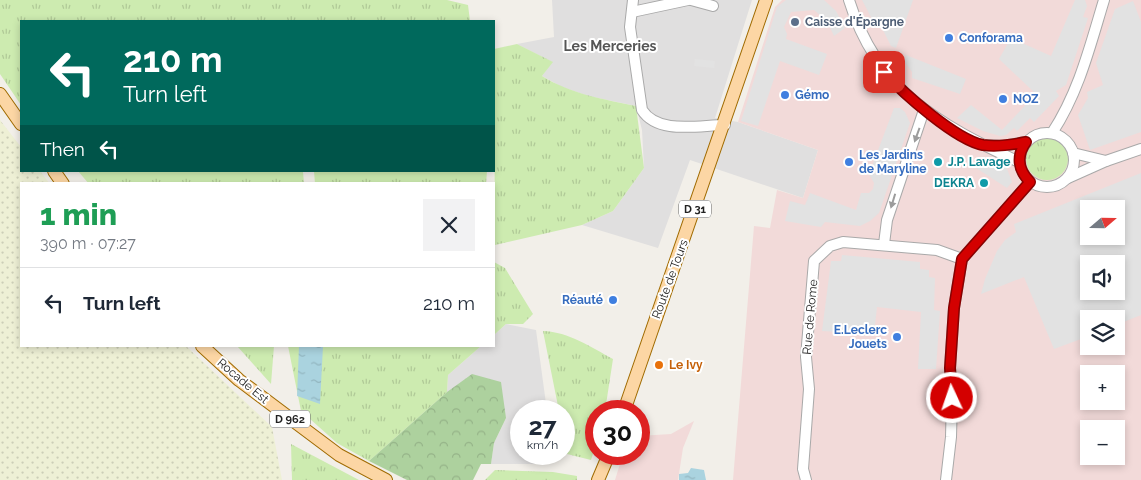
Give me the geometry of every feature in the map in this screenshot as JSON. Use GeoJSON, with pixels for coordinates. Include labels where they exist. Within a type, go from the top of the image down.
{"type":"FeatureCollection","features":[{"type":"Feature","properties":{"kind":"main road","name":"Route de Tours"},"geometry":{"type":"LineString","coordinates":[[628,400],[767,2]]}},
{"type":"Feature","properties":{"kind":"main road"},"geometry":{"type":"LineString","coordinates":[[0,94],[20,123]]}},
{"type":"Feature","properties":{"kind":"main road","name":"Rocade Est"},"geometry":{"type":"LineString","coordinates":[[203,347],[239,380],[339,455],[386,480]]}},
{"type":"Feature","properties":{"kind":"main road"},"geometry":{"type":"LineString","coordinates":[[601,477],[605,465]]}},
{"type":"Feature","properties":{"kind":"street"},"geometry":{"type":"LineString","coordinates":[[633,0],[630,27],[642,110],[647,117],[655,123],[672,126],[725,125]]}},
{"type":"Feature","properties":{"kind":"street"},"geometry":{"type":"LineString","coordinates":[[632,12],[690,0],[713,6]]}},
{"type":"Feature","properties":{"kind":"street"},"geometry":{"type":"LineString","coordinates":[[843,0],[853,13],[884,72],[900,90],[924,110],[982,145],[1019,162]]}},
{"type":"Feature","properties":{"kind":"street"},"geometry":{"type":"LineString","coordinates":[[849,0],[853,13]]}},
{"type":"Feature","properties":{"kind":"street"},"geometry":{"type":"LineString","coordinates":[[1097,0],[1099,20]]}},
{"type":"Feature","properties":{"kind":"street"},"geometry":{"type":"LineString","coordinates":[[1052,133],[1067,110],[1099,20],[1104,0]]}},
{"type":"Feature","properties":{"kind":"street"},"geometry":{"type":"LineString","coordinates":[[884,244],[890,211],[924,110]]}},
{"type":"Feature","properties":{"kind":"street"},"geometry":{"type":"LineString","coordinates":[[1064,139],[1067,110]]}},
{"type":"Feature","properties":{"kind":"street"},"geometry":{"type":"LineString","coordinates":[[982,145],[1004,146],[1026,142],[1038,134],[1052,133],[1064,139],[1073,153],[1072,171],[1067,179]]}},
{"type":"Feature","properties":{"kind":"street"},"geometry":{"type":"LineString","coordinates":[[1026,142],[1019,155],[1021,170],[1030,182],[1046,187],[1054,186],[1106,161],[1141,149]]}},
{"type":"Feature","properties":{"kind":"street"},"geometry":{"type":"LineString","coordinates":[[1073,153],[1106,161]]}},
{"type":"Feature","properties":{"kind":"street"},"geometry":{"type":"LineString","coordinates":[[946,480],[951,437],[952,398],[950,368],[954,308],[962,259],[1030,182]]}},
{"type":"Feature","properties":{"kind":"street","name":"Rue de Rome"},"geometry":{"type":"LineString","coordinates":[[806,480],[803,469],[808,389],[806,357],[814,261],[830,246],[842,242],[884,244],[936,250],[962,259]]}},
{"type":"Feature","properties":{"kind":"shaded area"},"geometry":{"type":"Polygon","coordinates":[[[552,0],[752,0],[715,118],[738,122],[818,150],[803,198],[690,160],[658,248],[582,225],[613,211],[644,168],[642,130],[636,106],[588,96],[562,87],[542,76],[552,62],[517,44],[554,37],[552,0]]]}},
{"type":"Feature","properties":{"kind":"shaded area"},"geometry":{"type":"Polygon","coordinates":[[[782,0],[1141,0],[1141,480],[733,480],[754,226],[770,228],[777,190],[803,198],[818,150],[738,122],[775,7],[782,0]]]}},
{"type":"Feature","properties":{"kind":"shaded area"},"geometry":{"type":"Polygon","coordinates":[[[786,0],[824,0],[836,11],[845,28],[834,36],[827,21],[814,10],[791,12],[784,27],[787,34],[786,39],[827,54],[819,75],[780,61],[758,126],[741,121],[777,7],[786,0]]]}},
{"type":"Feature","properties":{"kind":"shaded area"},"geometry":{"type":"Polygon","coordinates":[[[862,0],[913,0],[896,48],[891,46],[877,18],[872,19],[862,0]]]}},
{"type":"Feature","properties":{"kind":"shaded area"},"geometry":{"type":"Polygon","coordinates":[[[1075,0],[1085,0],[1087,6],[1083,17],[1088,18],[1066,85],[1056,91],[1059,96],[1034,122],[1030,118],[1017,131],[1014,128],[1006,135],[1000,136],[983,131],[957,118],[971,105],[1002,130],[1036,94],[999,59],[1011,38],[1051,56],[1075,0]]]}},
{"type":"Feature","properties":{"kind":"shaded area"},"geometry":{"type":"Polygon","coordinates":[[[1133,1],[1141,22],[1141,132],[1090,150],[1078,115],[1088,98],[1087,92],[1103,85],[1096,63],[1115,9],[1133,1]]]}},
{"type":"Feature","properties":{"kind":"shaded area"},"geometry":{"type":"Polygon","coordinates":[[[906,55],[966,79],[960,94],[912,78],[912,72],[904,61],[906,55]]]}},
{"type":"Feature","properties":{"kind":"shaded area"},"geometry":{"type":"Polygon","coordinates":[[[695,59],[715,61],[714,68],[694,66],[695,59]]]}},
{"type":"Feature","properties":{"kind":"shaded area"},"geometry":{"type":"Polygon","coordinates":[[[894,108],[900,108],[905,112],[910,123],[879,213],[870,221],[860,226],[825,222],[821,227],[785,221],[790,201],[805,205],[810,193],[856,210],[861,193],[869,193],[873,189],[874,183],[869,174],[894,108]]]}},
{"type":"Feature","properties":{"kind":"shaded area"},"geometry":{"type":"Polygon","coordinates":[[[979,157],[1006,166],[1012,182],[1007,188],[973,166],[979,157]]]}},
{"type":"Feature","properties":{"kind":"shaded area"},"geometry":{"type":"Polygon","coordinates":[[[1141,173],[1141,315],[1125,321],[1125,310],[1080,310],[1080,339],[1054,349],[1024,277],[981,294],[997,251],[1005,240],[1016,232],[1014,224],[1141,173]]]}},
{"type":"Feature","properties":{"kind":"shaded area"},"geometry":{"type":"Polygon","coordinates":[[[842,255],[920,262],[920,269],[929,270],[929,277],[935,278],[934,310],[940,311],[936,369],[918,369],[921,312],[877,307],[874,334],[822,331],[831,261],[841,261],[842,255]]]}},
{"type":"Feature","properties":{"kind":"shaded area"},"geometry":{"type":"Polygon","coordinates":[[[506,324],[536,330],[546,400],[510,400],[510,464],[491,464],[494,443],[506,418],[447,392],[448,375],[480,347],[495,347],[495,334],[506,324]]]}},
{"type":"Feature","properties":{"kind":"shaded area"},"geometry":{"type":"Polygon","coordinates":[[[694,421],[683,448],[678,480],[615,480],[620,465],[650,465],[650,435],[671,434],[694,421]]]}},
{"type":"Feature","properties":{"kind":"green space"},"geometry":{"type":"Polygon","coordinates":[[[0,0],[447,0],[468,5],[470,20],[20,20],[20,104],[0,74],[0,0]]]}},
{"type":"Feature","properties":{"kind":"green space"},"geometry":{"type":"Polygon","coordinates":[[[517,44],[553,62],[542,76],[553,82],[588,95],[636,106],[644,168],[613,211],[582,225],[495,245],[495,49],[517,44]]]}},
{"type":"Feature","properties":{"kind":"green space"},"geometry":{"type":"Polygon","coordinates":[[[0,120],[20,146],[20,172],[41,172],[48,182],[20,182],[20,347],[187,347],[272,427],[282,480],[0,480],[0,120]]]}},
{"type":"Feature","properties":{"kind":"green space"},"geometry":{"type":"Polygon","coordinates":[[[1047,138],[1062,144],[1068,159],[1062,174],[1047,180],[1032,174],[1026,159],[1032,144],[1047,138]]]}},
{"type":"Feature","properties":{"kind":"green space"},"geometry":{"type":"Polygon","coordinates":[[[79,172],[303,172],[304,182],[87,182],[79,172]]]}},
{"type":"Feature","properties":{"kind":"green space"},"geometry":{"type":"Polygon","coordinates":[[[314,172],[487,172],[486,182],[315,182],[314,172]]]}},
{"type":"Feature","properties":{"kind":"green space"},"geometry":{"type":"Polygon","coordinates":[[[495,263],[505,268],[533,314],[523,324],[506,324],[495,334],[495,263]]]}},
{"type":"Feature","properties":{"kind":"green space"},"geometry":{"type":"Polygon","coordinates":[[[543,331],[571,337],[613,359],[607,400],[585,400],[585,458],[575,456],[575,400],[557,400],[543,331]]]}},
{"type":"Feature","properties":{"kind":"green space"},"geometry":{"type":"Polygon","coordinates":[[[238,347],[274,347],[271,384],[238,347]]]}},
{"type":"Feature","properties":{"kind":"green space"},"geometry":{"type":"Polygon","coordinates":[[[288,347],[480,347],[448,375],[447,392],[369,461],[337,443],[301,411],[288,347]]]}},
{"type":"Feature","properties":{"kind":"green space"},"geometry":{"type":"Polygon","coordinates":[[[472,374],[501,382],[506,418],[494,443],[491,464],[481,464],[473,480],[407,480],[369,461],[447,392],[472,374]]]}},
{"type":"Feature","properties":{"kind":"green space"},"geometry":{"type":"Polygon","coordinates":[[[291,444],[359,480],[292,480],[291,444]]]}},
{"type":"Feature","properties":{"kind":"green space"},"geometry":{"type":"Polygon","coordinates":[[[495,470],[553,472],[577,476],[577,480],[485,480],[495,470]]]}},
{"type":"Feature","properties":{"kind":"water"},"geometry":{"type":"Polygon","coordinates":[[[299,347],[323,347],[320,404],[297,396],[299,347]]]}},
{"type":"Feature","properties":{"kind":"water"},"geometry":{"type":"Polygon","coordinates":[[[691,468],[704,470],[706,480],[679,480],[679,474],[688,473],[691,468]]]}},
{"type":"Feature","properties":{"kind":"place","name":"Caisse d'Épargne"},"geometry":{"type":"Point","coordinates":[795,22]}},
{"type":"Feature","properties":{"kind":"place","name":"Conforama"},"geometry":{"type":"Point","coordinates":[949,38]}},
{"type":"Feature","properties":{"kind":"place","name":"Gémo"},"geometry":{"type":"Point","coordinates":[785,95]}},
{"type":"Feature","properties":{"kind":"place","name":"NOZ"},"geometry":{"type":"Point","coordinates":[1003,99]}},
{"type":"Feature","properties":{"kind":"place","name":"Les Jardins de Maryline"},"geometry":{"type":"Point","coordinates":[849,162]}},
{"type":"Feature","properties":{"kind":"place","name":"J.P. Lavage"},"geometry":{"type":"Point","coordinates":[938,162]}},
{"type":"Feature","properties":{"kind":"place","name":"DEKRA"},"geometry":{"type":"Point","coordinates":[984,183]}},
{"type":"Feature","properties":{"kind":"place","name":"Réauté"},"geometry":{"type":"Point","coordinates":[613,300]}},
{"type":"Feature","properties":{"kind":"place","name":"E.Leclerc Jouets"},"geometry":{"type":"Point","coordinates":[897,337]}},
{"type":"Feature","properties":{"kind":"place","name":"Le Ivy"},"geometry":{"type":"Point","coordinates":[659,365]}},
{"type":"Feature","properties":{"kind":"district","name":"Les Merceries"},"geometry":{"type":"Point","coordinates":[610,46]}},
{"type":"Feature","properties":{"kind":"route"},"geometry":{"type":"LineString","coordinates":[[884,72],[900,90],[924,110],[971,140],[982,145],[1004,146],[1026,142],[1019,155],[1019,162],[1021,170],[1030,182],[962,259],[957,280],[954,308],[950,368],[952,398]]}}]}
